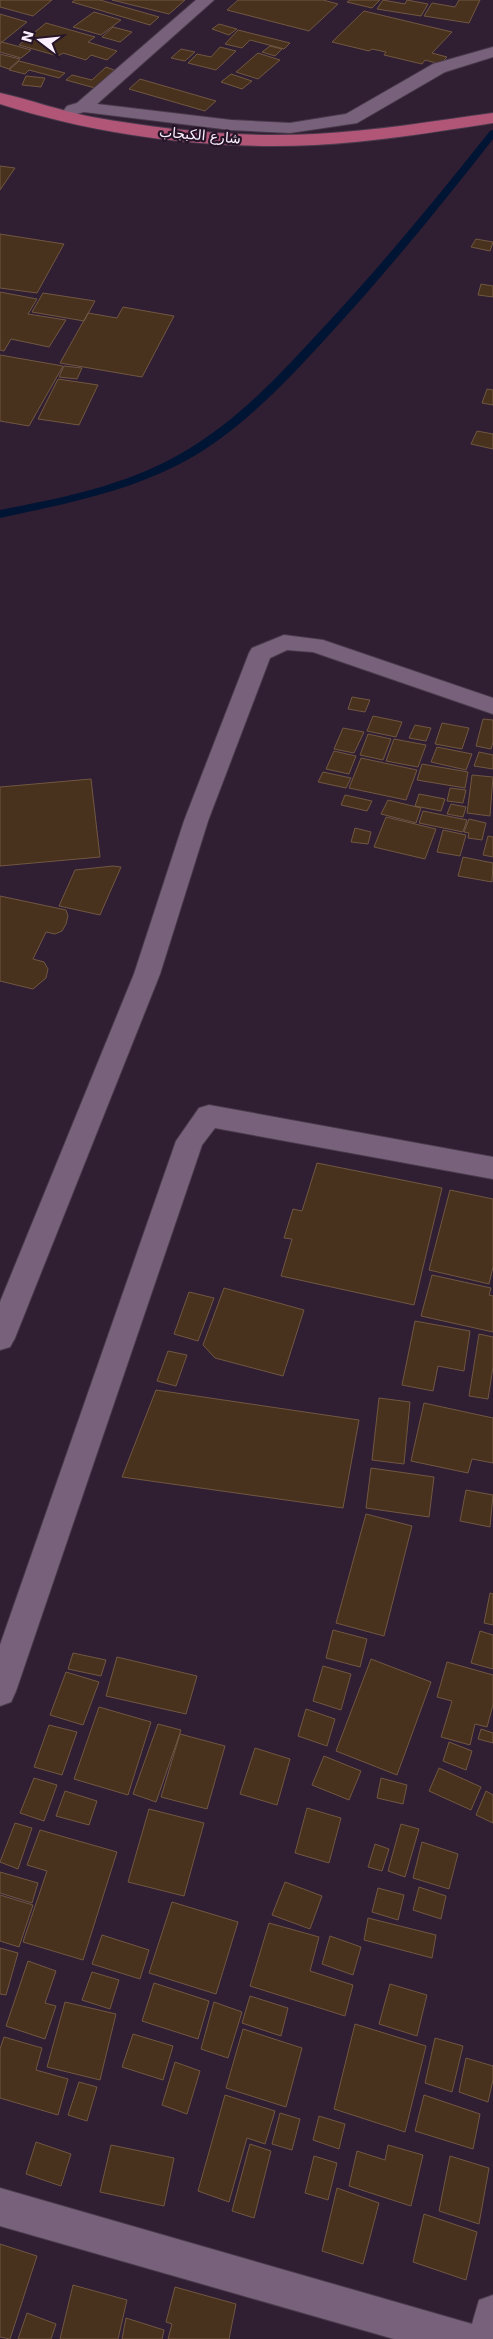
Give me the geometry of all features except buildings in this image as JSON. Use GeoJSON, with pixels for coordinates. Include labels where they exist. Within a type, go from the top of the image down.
{"type":"FeatureCollection","features":[{"type":"Feature","properties":{"kind":"main road","name":"شارع الكبجاب"},"geometry":{"type":"LineString","coordinates":[[0,98],[56,115],[156,131],[256,140],[349,137],[493,118]]}},
{"type":"Feature","properties":{"kind":"street"},"geometry":{"type":"LineString","coordinates":[[83,107],[206,0]]}},
{"type":"Feature","properties":{"kind":"street"},"geometry":{"type":"LineString","coordinates":[[56,115],[83,107],[231,125],[290,128],[351,119],[439,68],[493,52]]}},
{"type":"Feature","properties":{"kind":"street"},"geometry":{"type":"LineString","coordinates":[[0,1338],[147,974],[196,820],[260,653],[284,642],[315,645],[493,706]]}},
{"type":"Feature","properties":{"kind":"street"},"geometry":{"type":"LineString","coordinates":[[0,1691],[190,1141],[209,1116],[493,1168]]}},
{"type":"Feature","properties":{"kind":"street"},"geometry":{"type":"LineString","coordinates":[[0,2208],[461,2339]]}},
{"type":"Feature","properties":{"kind":"street"},"geometry":{"type":"LineString","coordinates":[[488,2339],[493,2314]]}},
{"type":"Feature","properties":{"kind":"waterway"},"geometry":{"type":"LineString","coordinates":[[0,514],[94,493],[139,478],[183,457],[221,432],[256,403],[305,355],[409,237],[493,133]]}}]}
